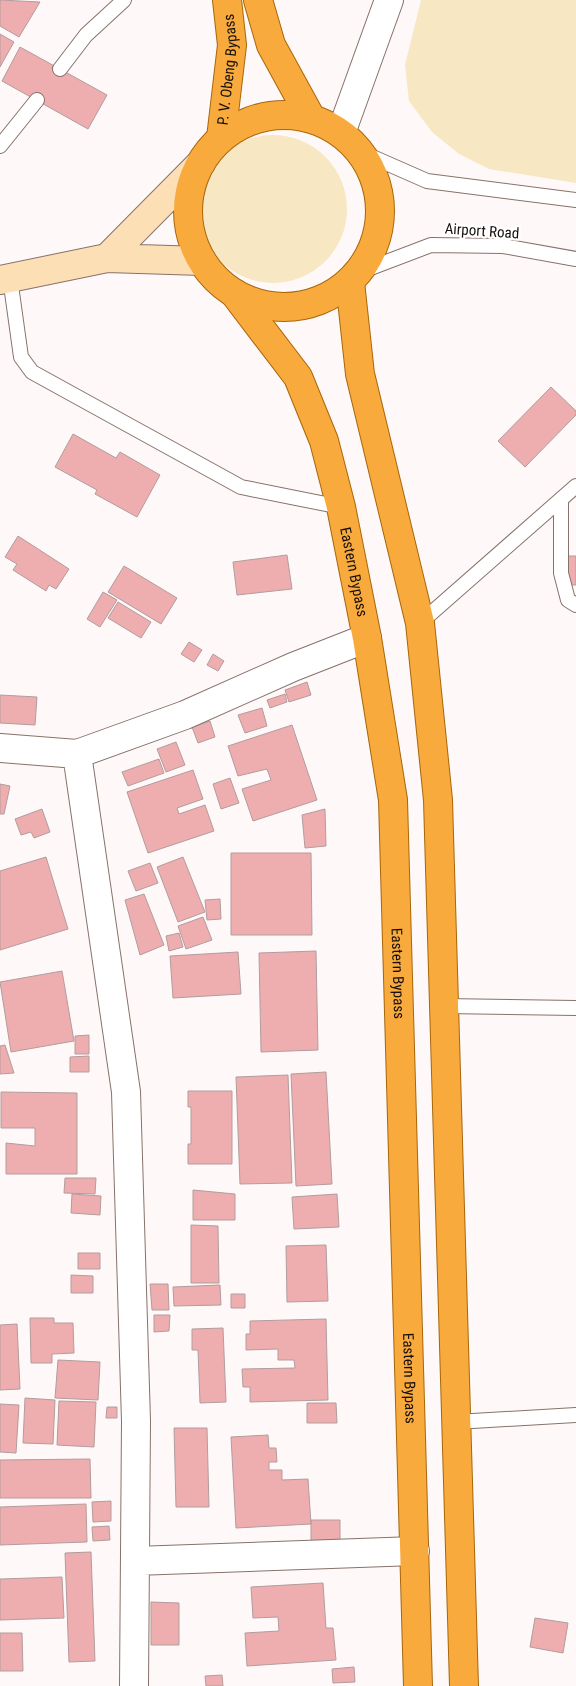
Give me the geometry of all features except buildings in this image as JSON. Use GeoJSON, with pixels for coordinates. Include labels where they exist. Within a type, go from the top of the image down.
{"type":"FeatureCollection","features":[{"type":"Feature","properties":{"kind":"highway","name":"P. V. Obeng Bypass"},"geometry":{"type":"LineString","coordinates":[[221,138],[232,45],[227,0]]}},
{"type":"Feature","properties":{"kind":"highway"},"geometry":{"type":"LineString","coordinates":[[258,0],[271,45],[311,118]]}},
{"type":"Feature","properties":{"kind":"highway"},"geometry":{"type":"LineString","coordinates":[[273,115],[311,118],[341,133],[361,152],[380,191],[379,234],[355,277],[314,303],[273,307],[234,293],[216,279],[202,261],[189,229],[189,195],[200,163],[221,138],[236,127],[273,115]]}},
{"type":"Feature","properties":{"kind":"highway"},"geometry":{"type":"LineString","coordinates":[[355,277],[360,374],[420,623],[438,800],[464,1686]]}},
{"type":"Feature","properties":{"kind":"highway","name":"Eastern Bypass"},"geometry":{"type":"LineString","coordinates":[[234,293],[298,377],[324,441],[341,507],[367,638],[393,800],[418,1686]]}},
{"type":"Feature","properties":{"kind":"main road"},"geometry":{"type":"LineString","coordinates":[[107,258],[200,163]]}},
{"type":"Feature","properties":{"kind":"main road"},"geometry":{"type":"LineString","coordinates":[[5,279],[107,258],[202,261]]}},
{"type":"Feature","properties":{"kind":"street"},"geometry":{"type":"LineString","coordinates":[[341,133],[389,0]]}},
{"type":"Feature","properties":{"kind":"street"},"geometry":{"type":"LineString","coordinates":[[0,748],[77,754],[185,715],[293,667],[367,638]]}},
{"type":"Feature","properties":{"kind":"street"},"geometry":{"type":"LineString","coordinates":[[77,754],[126,1092],[136,1421],[134,1686]]}},
{"type":"Feature","properties":{"kind":"street"},"geometry":{"type":"LineString","coordinates":[[135,1561],[415,1551]]}},
{"type":"Feature","properties":{"kind":"lane"},"geometry":{"type":"LineString","coordinates":[[60,69],[86,36],[124,0]]}},
{"type":"Feature","properties":{"kind":"lane"},"geometry":{"type":"LineString","coordinates":[[0,146],[37,100]]}},
{"type":"Feature","properties":{"kind":"lane"},"geometry":{"type":"LineString","coordinates":[[361,152],[427,181],[576,200]]}},
{"type":"Feature","properties":{"kind":"lane","name":"Airport Road"},"geometry":{"type":"LineString","coordinates":[[355,277],[431,245],[503,246],[576,259]]}},
{"type":"Feature","properties":{"kind":"lane"},"geometry":{"type":"LineString","coordinates":[[5,279],[21,357],[32,372],[241,487],[341,507]]}},
{"type":"Feature","properties":{"kind":"lane"},"geometry":{"type":"LineString","coordinates":[[420,623],[576,486]]}},
{"type":"Feature","properties":{"kind":"lane"},"geometry":{"type":"LineString","coordinates":[[561,499],[561,573],[568,600],[576,605]]}},
{"type":"Feature","properties":{"kind":"lane"},"geometry":{"type":"LineString","coordinates":[[444,1006],[576,1008]]}},
{"type":"Feature","properties":{"kind":"lane"},"geometry":{"type":"LineString","coordinates":[[456,1422],[576,1415]]}},
{"type":"Feature","properties":{"kind":"shaded area"},"geometry":{"type":"Polygon","coordinates":[[[421,0],[576,0],[576,183],[489,169],[459,154],[432,132],[409,101],[405,65],[421,0]]]}},
{"type":"Feature","properties":{"kind":"shaded area"},"geometry":{"type":"Polygon","coordinates":[[[273,135],[288,136],[301,140],[326,156],[342,181],[346,194],[346,224],[342,237],[326,262],[301,278],[288,282],[273,283],[258,282],[245,278],[220,262],[204,237],[200,224],[199,209],[200,194],[204,181],[220,156],[245,140],[258,136],[273,135]]]}}]}
